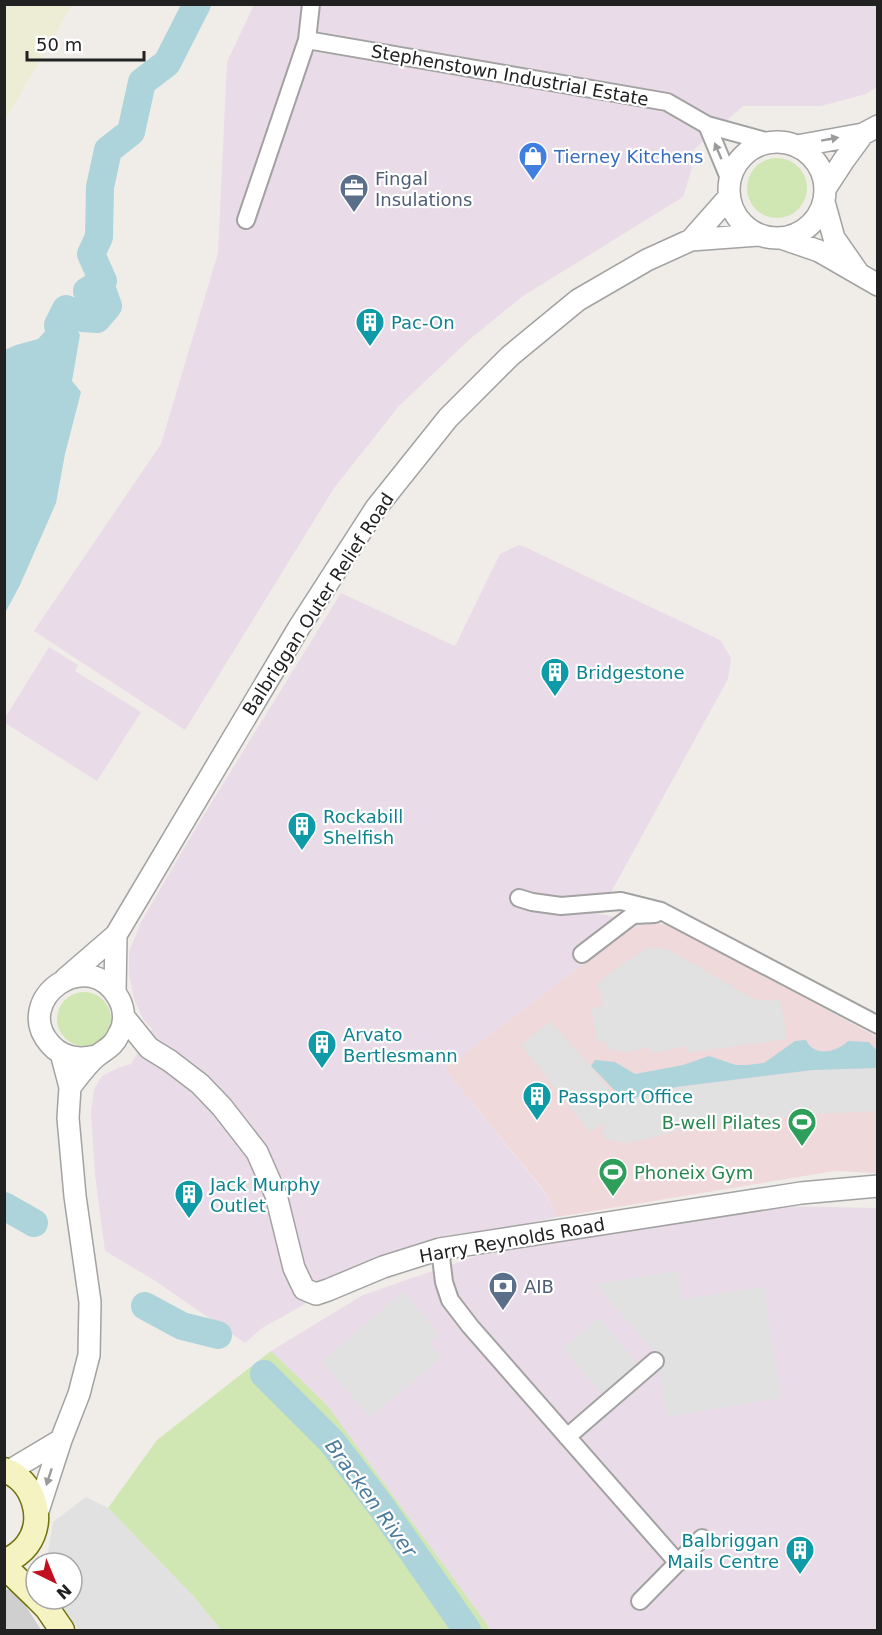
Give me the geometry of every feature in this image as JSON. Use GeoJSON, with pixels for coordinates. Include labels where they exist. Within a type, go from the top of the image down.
{"type":"FeatureCollection","features":[{"type":"Feature","properties":{"kind":"main road"},"geometry":{"type":"LineString","coordinates":[[7,1470],[29,1489],[34,1501],[37,1551]]}},
{"type":"Feature","properties":{"kind":"main road"},"geometry":{"type":"LineString","coordinates":[[24,1583],[4,1564],[27,1545],[36,1522]]}},
{"type":"Feature","properties":{"kind":"main road"},"geometry":{"type":"LineString","coordinates":[[49,1611],[62,1630]]}},
{"type":"Feature","properties":{"kind":"street"},"geometry":{"type":"LineString","coordinates":[[246,220],[307,40],[311,4]]}},
{"type":"Feature","properties":{"kind":"street","name":"Stephenstown Industrial Estate"},"geometry":{"type":"LineString","coordinates":[[307,40],[668,102],[707,125],[769,142]]}},
{"type":"Feature","properties":{"kind":"street"},"geometry":{"type":"LineString","coordinates":[[707,125],[729,188],[730,206],[745,227],[768,238],[795,235],[808,227],[818,216],[824,196],[844,160],[870,130]]}},
{"type":"Feature","properties":{"kind":"street"},"geometry":{"type":"LineString","coordinates":[[797,146],[870,130]]}},
{"type":"Feature","properties":{"kind":"street"},"geometry":{"type":"LineString","coordinates":[[729,188],[735,165],[744,154],[756,146],[769,142],[783,142],[797,146],[809,154],[824,176],[824,196],[834,238],[869,281]]}},
{"type":"Feature","properties":{"kind":"street","name":"Balbriggan Outer Relief Road"},"geometry":{"type":"LineString","coordinates":[[691,240],[729,188]]}},
{"type":"Feature","properties":{"kind":"street","name":"Balbriggan Outer Relief Road"},"geometry":{"type":"LineString","coordinates":[[65,979],[116,935],[305,618],[376,508],[448,418],[510,356],[578,300],[647,260],[691,240],[758,235]]}},
{"type":"Feature","properties":{"kind":"street"},"geometry":{"type":"LineString","coordinates":[[781,238],[819,251],[869,281]]}},
{"type":"Feature","properties":{"kind":"street"},"geometry":{"type":"LineString","coordinates":[[519,898],[561,906],[621,901],[637,904],[664,914],[878,1025]]}},
{"type":"Feature","properties":{"kind":"street"},"geometry":{"type":"LineString","coordinates":[[582,954],[633,915],[664,914]]}},
{"type":"Feature","properties":{"kind":"street","name":"Balbriggan Outer Relief Road"},"geometry":{"type":"LineString","coordinates":[[114,991],[116,935]]}},
{"type":"Feature","properties":{"kind":"street"},"geometry":{"type":"LineString","coordinates":[[70,1087],[102,1053],[115,1042],[121,1031],[124,1017],[121,1004],[114,991],[104,982],[91,976],[65,979],[54,986],[46,996],[41,1008],[40,1021],[44,1034],[60,1053],[73,1058],[85,1059],[102,1053],[149,1048]]}},
{"type":"Feature","properties":{"kind":"street","name":"Harry Reynolds Road"},"geometry":{"type":"LineString","coordinates":[[124,1017],[149,1048],[200,1084],[222,1107],[257,1152],[276,1195],[294,1268],[304,1289],[316,1293],[382,1267],[440,1249],[801,1193],[878,1186]]}},
{"type":"Feature","properties":{"kind":"street"},"geometry":{"type":"LineString","coordinates":[[36,1522],[61,1440],[79,1394],[90,1345],[90,1302],[74,1185],[68,1118],[70,1087],[60,1053]]}},
{"type":"Feature","properties":{"kind":"street"},"geometry":{"type":"LineString","coordinates":[[440,1249],[444,1282],[450,1300],[470,1326],[678,1563]]}},
{"type":"Feature","properties":{"kind":"street"},"geometry":{"type":"LineString","coordinates":[[567,1437],[655,1361]]}},
{"type":"Feature","properties":{"kind":"street"},"geometry":{"type":"LineString","coordinates":[[7,1470],[61,1440]]}},
{"type":"Feature","properties":{"kind":"street"},"geometry":{"type":"LineString","coordinates":[[640,1601],[702,1538]]}},
{"type":"Feature","properties":{"kind":"shaded area"},"geometry":{"type":"Polygon","coordinates":[[[254,5],[877,5],[877,87],[866,94],[821,106],[743,106],[688,155],[692,168],[683,197],[523,296],[470,339],[399,406],[334,488],[185,730],[34,631],[161,444],[218,253],[227,62],[254,5]]]}},
{"type":"Feature","properties":{"kind":"shaded area"},"geometry":{"type":"Polygon","coordinates":[[[519,545],[720,640],[731,658],[728,679],[599,914],[652,923],[629,929],[445,1069],[545,1193],[557,1217],[402,1250],[262,1328],[245,1343],[154,1280],[105,1251],[95,1175],[91,1112],[94,1089],[102,1076],[131,1064],[152,1029],[143,1019],[134,999],[129,974],[129,952],[141,922],[197,826],[341,593],[455,646],[500,554],[519,545]]]}},
{"type":"Feature","properties":{"kind":"shaded area"},"geometry":{"type":"Polygon","coordinates":[[[49,647],[78,665],[75,671],[141,712],[97,781],[5,723],[5,718],[49,647]]]}},
{"type":"Feature","properties":{"kind":"shaded area"},"geometry":{"type":"Polygon","coordinates":[[[652,923],[669,925],[877,1037],[877,1173],[835,1171],[557,1217],[545,1192],[445,1069],[629,929],[652,923]]]}},
{"type":"Feature","properties":{"kind":"shaded area"},"geometry":{"type":"Polygon","coordinates":[[[647,948],[670,950],[754,999],[768,1001],[780,999],[787,1039],[687,1053],[687,1046],[651,1053],[649,1047],[625,1052],[610,1050],[604,1041],[597,1042],[591,1009],[603,1006],[601,994],[596,985],[647,948]]]}},
{"type":"Feature","properties":{"kind":"shaded area"},"geometry":{"type":"Polygon","coordinates":[[[550,1021],[591,1066],[610,1091],[621,1097],[630,1099],[676,1087],[813,1070],[877,1068],[877,1111],[815,1114],[692,1127],[629,1143],[603,1138],[605,1122],[590,1132],[521,1045],[550,1021]]]}},
{"type":"Feature","properties":{"kind":"shaded area"},"geometry":{"type":"Polygon","coordinates":[[[779,1206],[877,1208],[877,1630],[490,1630],[326,1404],[271,1351],[363,1295],[485,1253],[779,1206]]]}},
{"type":"Feature","properties":{"kind":"shaded area"},"geometry":{"type":"Polygon","coordinates":[[[678,1271],[682,1299],[764,1287],[781,1398],[667,1417],[656,1349],[652,1349],[595,1284],[678,1271]]]}},
{"type":"Feature","properties":{"kind":"shaded area"},"geometry":{"type":"Polygon","coordinates":[[[403,1292],[439,1334],[430,1343],[442,1357],[370,1418],[322,1361],[403,1292]]]}},
{"type":"Feature","properties":{"kind":"shaded area"},"geometry":{"type":"Polygon","coordinates":[[[599,1318],[638,1364],[602,1394],[563,1348],[599,1318]]]}},
{"type":"Feature","properties":{"kind":"shaded area"},"geometry":{"type":"Polygon","coordinates":[[[86,1497],[108,1508],[194,1597],[221,1630],[78,1630],[66,1611],[84,1611],[84,1551],[48,1551],[53,1522],[86,1497]]]}},
{"type":"Feature","properties":{"kind":"shaded area"},"geometry":{"type":"Polygon","coordinates":[[[4,1589],[17,1592],[24,1603],[24,1611],[29,1611],[41,1630],[5,1630],[4,1589]]]}},
{"type":"Feature","properties":{"kind":"green space"},"geometry":{"type":"Polygon","coordinates":[[[5,4],[72,5],[5,120],[5,4]]]}},
{"type":"Feature","properties":{"kind":"green space"},"geometry":{"type":"Polygon","coordinates":[[[771,158],[783,158],[794,163],[802,171],[807,188],[805,200],[794,213],[783,218],[771,218],[760,213],[752,205],[747,194],[747,182],[752,171],[760,163],[771,158]]]}},
{"type":"Feature","properties":{"kind":"green space"},"geometry":{"type":"Polygon","coordinates":[[[84,992],[94,994],[103,1000],[109,1009],[111,1019],[109,1029],[103,1038],[94,1044],[84,1046],[74,1044],[65,1038],[59,1029],[57,1019],[59,1009],[65,1000],[74,994],[84,992]]]}},
{"type":"Feature","properties":{"kind":"green space"},"geometry":{"type":"Polygon","coordinates":[[[271,1351],[326,1404],[490,1630],[221,1630],[194,1597],[108,1508],[157,1440],[271,1351]]]}},
{"type":"Feature","properties":{"kind":"water"},"geometry":{"type":"Polygon","coordinates":[[[66,309],[80,335],[72,381],[81,392],[65,454],[56,503],[20,585],[5,613],[5,350],[38,339],[66,309]]]}},
{"type":"Feature","properties":{"kind":"water"},"geometry":{"type":"Polygon","coordinates":[[[806,1040],[810,1046],[820,1051],[838,1048],[848,1041],[869,1042],[877,1051],[877,1068],[813,1070],[676,1087],[630,1099],[621,1097],[591,1066],[595,1060],[615,1062],[635,1074],[683,1065],[709,1056],[736,1065],[764,1063],[795,1041],[806,1040]]]}},
{"type":"Feature","properties":{"kind":"waterway","name":"Bracken River"},"geometry":{"type":"LineString","coordinates":[[61,345],[58,325],[66,309],[82,318],[97,319],[108,306],[103,292],[87,291],[103,281],[91,254],[99,237],[100,187],[108,150],[131,132],[142,82],[167,63],[197,4]]}},
{"type":"Feature","properties":{"kind":"waterway","name":"Bracken River"},"geometry":{"type":"LineString","coordinates":[[4,1206],[34,1223]]}},
{"type":"Feature","properties":{"kind":"waterway","name":"Bracken River"},"geometry":{"type":"LineString","coordinates":[[145,1306],[182,1326],[218,1335]]}},
{"type":"Feature","properties":{"kind":"waterway","name":"Bracken River"},"geometry":{"type":"LineString","coordinates":[[264,1374],[332,1442],[380,1505],[467,1630]]}},
{"type":"Feature","properties":{"kind":"place","name":"Tierney Kitchens"},"geometry":{"type":"Point","coordinates":[533,182]}},
{"type":"Feature","properties":{"kind":"place","name":"Fingal Insulations"},"geometry":{"type":"Point","coordinates":[354,214]}},
{"type":"Feature","properties":{"kind":"place","name":"Pac-On"},"geometry":{"type":"Point","coordinates":[370,348]}},
{"type":"Feature","properties":{"kind":"place","name":"Bridgestone"},"geometry":{"type":"Point","coordinates":[555,698]}},
{"type":"Feature","properties":{"kind":"place","name":"Rockabill Shelfish"},"geometry":{"type":"Point","coordinates":[302,852]}},
{"type":"Feature","properties":{"kind":"place","name":"Arvato Bertlesmann"},"geometry":{"type":"Point","coordinates":[322,1070]}},
{"type":"Feature","properties":{"kind":"place","name":"Passport Office"},"geometry":{"type":"Point","coordinates":[537,1122]}},
{"type":"Feature","properties":{"kind":"place","name":"B-well Pilates"},"geometry":{"type":"Point","coordinates":[802,1148]}},
{"type":"Feature","properties":{"kind":"place","name":"Phoneix Gym"},"geometry":{"type":"Point","coordinates":[613,1198]}},
{"type":"Feature","properties":{"kind":"place","name":"Jack Murphy Outlet"},"geometry":{"type":"Point","coordinates":[189,1220]}},
{"type":"Feature","properties":{"kind":"place","name":"AIB"},"geometry":{"type":"Point","coordinates":[503,1312]}},
{"type":"Feature","properties":{"kind":"place","name":"Balbriggan Mails Centre"},"geometry":{"type":"Point","coordinates":[800,1576]}}]}
